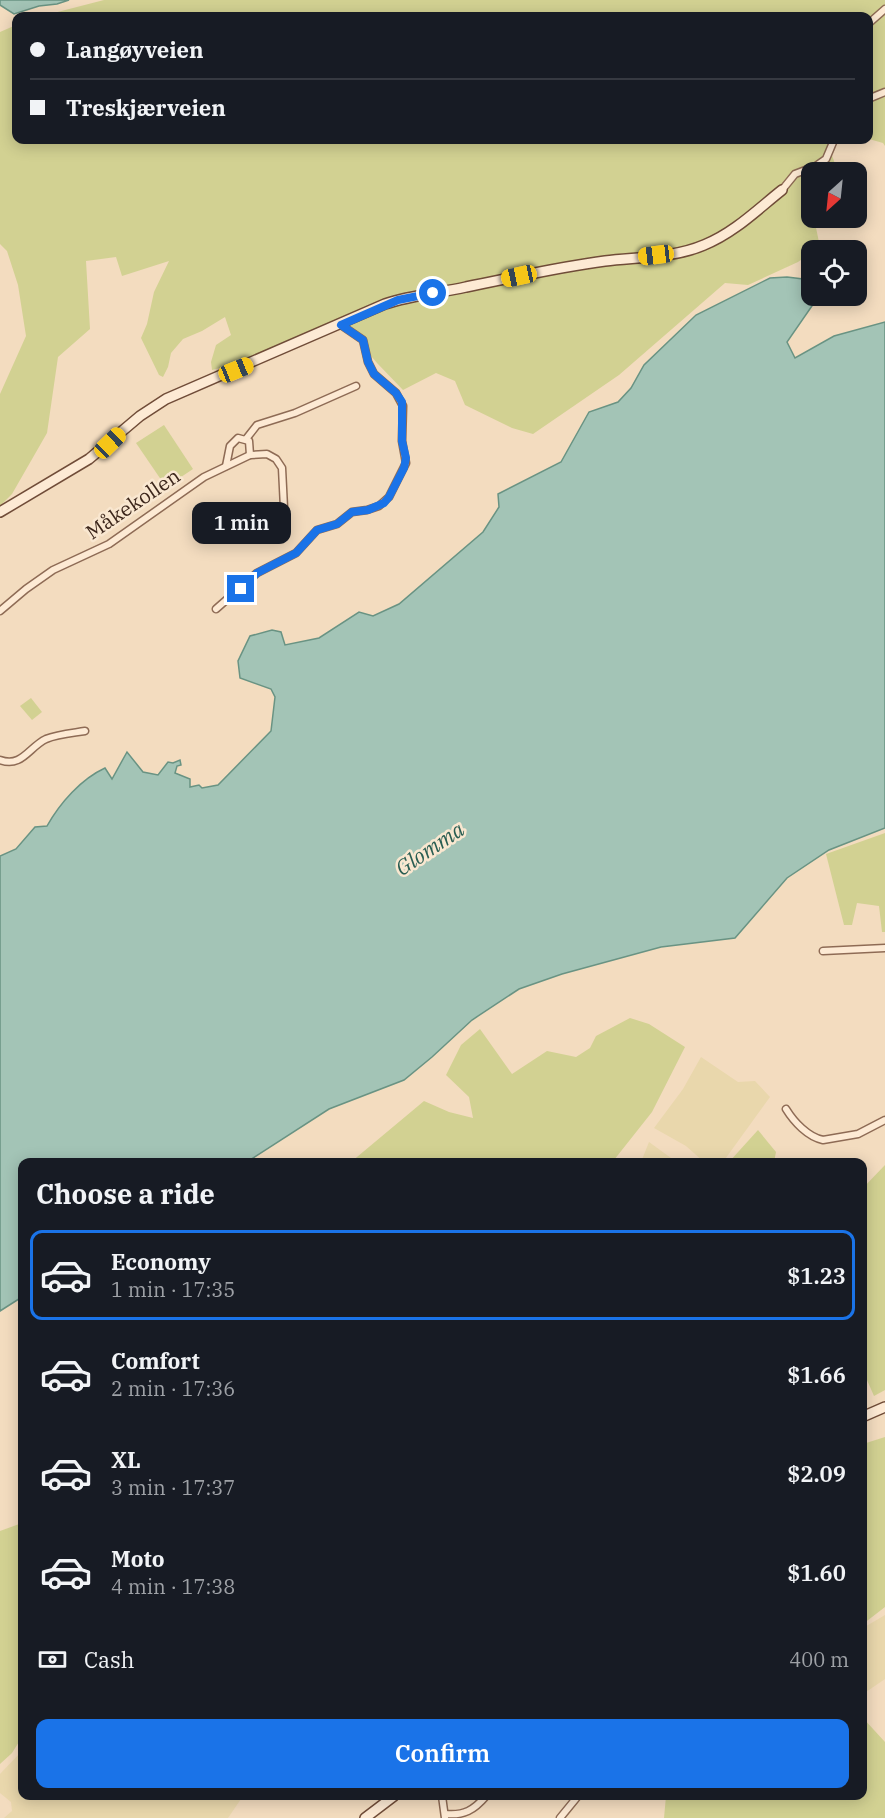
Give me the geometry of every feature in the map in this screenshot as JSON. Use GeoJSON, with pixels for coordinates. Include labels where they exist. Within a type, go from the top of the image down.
{"type":"FeatureCollection","features":[{"type":"Feature","properties":{"kind":"main road"},"geometry":{"type":"LineString","coordinates":[[0,512],[95,455],[150,408],[166,399],[386,304],[415,296],[560,268],[677,253],[698,248],[737,226],[782,190]]}},
{"type":"Feature","properties":{"kind":"main road"},"geometry":{"type":"LineString","coordinates":[[867,1416],[885,1407]]}},
{"type":"Feature","properties":{"kind":"main road"},"geometry":{"type":"LineString","coordinates":[[365,1818],[389,1800]]}},
{"type":"Feature","properties":{"kind":"street"},"geometry":{"type":"LineString","coordinates":[[873,20],[885,9]]}},
{"type":"Feature","properties":{"kind":"street"},"geometry":{"type":"LineString","coordinates":[[782,190],[795,174],[816,166],[826,159],[832,144]]}},
{"type":"Feature","properties":{"kind":"street"},"geometry":{"type":"LineString","coordinates":[[216,609],[257,573],[296,553],[317,530],[337,524],[352,512],[368,510],[384,503],[404,468],[406,458],[402,441],[402,402],[396,393],[374,374],[368,362],[363,340],[341,325]]}},
{"type":"Feature","properties":{"kind":"street"},"geometry":{"type":"LineString","coordinates":[[246,439],[257,425],[295,413],[356,386]]}},
{"type":"Feature","properties":{"kind":"street"},"geometry":{"type":"LineString","coordinates":[[226,466],[232,442],[238,438],[246,439]]}},
{"type":"Feature","properties":{"kind":"street"},"geometry":{"type":"LineString","coordinates":[[246,439],[250,446],[250,455],[267,454],[276,459],[282,468],[284,481],[284,508],[278,518],[272,522],[261,523],[253,517]]}},
{"type":"Feature","properties":{"kind":"street","name":"Måkekollen"},"geometry":{"type":"LineString","coordinates":[[0,611],[53,570],[109,543],[192,484],[250,455]]}},
{"type":"Feature","properties":{"kind":"street"},"geometry":{"type":"LineString","coordinates":[[0,760],[11,763],[19,760],[45,739],[85,731]]}},
{"type":"Feature","properties":{"kind":"street"},"geometry":{"type":"LineString","coordinates":[[823,951],[885,948]]}},
{"type":"Feature","properties":{"kind":"street"},"geometry":{"type":"LineString","coordinates":[[786,1109],[804,1130],[823,1140],[858,1134],[885,1120]]}},
{"type":"Feature","properties":{"kind":"street"},"geometry":{"type":"LineString","coordinates":[[443,1800],[445,1816],[472,1810],[482,1800]]}},
{"type":"Feature","properties":{"kind":"street"},"geometry":{"type":"LineString","coordinates":[[560,1818],[575,1800]]}},
{"type":"Feature","properties":{"kind":"shaded area"},"geometry":{"type":"Polygon","coordinates":[[[104,0],[885,0],[885,146],[883,143],[873,140],[873,12],[58,12],[104,0]]]}},
{"type":"Feature","properties":{"kind":"shaded area"},"geometry":{"type":"Polygon","coordinates":[[[12,27],[12,144],[832,144],[830,150],[834,162],[801,162],[801,228],[816,228],[819,240],[801,240],[801,260],[748,285],[725,283],[619,375],[533,434],[512,428],[465,405],[455,381],[436,373],[403,390],[355,337],[332,324],[240,363],[212,370],[211,362],[216,345],[231,335],[225,317],[183,339],[171,353],[163,377],[159,375],[141,338],[147,324],[154,292],[169,261],[122,276],[116,257],[86,261],[90,329],[58,357],[47,433],[12,494],[0,506],[0,394],[26,336],[18,285],[7,251],[0,244],[0,32],[12,27]]]}},
{"type":"Feature","properties":{"kind":"shaded area"},"geometry":{"type":"Polygon","coordinates":[[[164,425],[193,469],[166,487],[136,443],[164,425]]]}},
{"type":"Feature","properties":{"kind":"shaded area"},"geometry":{"type":"Polygon","coordinates":[[[31,698],[42,712],[32,720],[20,706],[31,698]]]}},
{"type":"Feature","properties":{"kind":"shaded area"},"geometry":{"type":"Polygon","coordinates":[[[885,833],[885,932],[882,932],[879,906],[857,903],[852,925],[844,925],[826,854],[885,833]]]}},
{"type":"Feature","properties":{"kind":"shaded area"},"geometry":{"type":"Polygon","coordinates":[[[630,1018],[649,1024],[685,1047],[652,1112],[616,1158],[356,1158],[424,1101],[449,1112],[473,1118],[469,1097],[446,1075],[461,1045],[480,1029],[512,1074],[547,1051],[576,1057],[590,1048],[596,1036],[630,1018]]]}},
{"type":"Feature","properties":{"kind":"shaded area"},"geometry":{"type":"Polygon","coordinates":[[[701,1057],[738,1082],[755,1081],[770,1097],[726,1158],[700,1158],[686,1146],[654,1128],[683,1089],[701,1057]]]}},
{"type":"Feature","properties":{"kind":"shaded area"},"geometry":{"type":"Polygon","coordinates":[[[758,1130],[776,1152],[775,1158],[733,1158],[758,1130]]]}},
{"type":"Feature","properties":{"kind":"shaded area"},"geometry":{"type":"Polygon","coordinates":[[[649,1142],[671,1158],[643,1158],[649,1142]]]}},
{"type":"Feature","properties":{"kind":"shaded area"},"geometry":{"type":"Polygon","coordinates":[[[885,1165],[885,1390],[874,1396],[867,1380],[867,1184],[885,1165]]]}},
{"type":"Feature","properties":{"kind":"shaded area"},"geometry":{"type":"Polygon","coordinates":[[[885,1437],[885,1607],[867,1621],[867,1443],[885,1437]]]}},
{"type":"Feature","properties":{"kind":"shaded area"},"geometry":{"type":"Polygon","coordinates":[[[18,1524],[18,1743],[0,1764],[0,1531],[18,1524]]]}},
{"type":"Feature","properties":{"kind":"shaded area"},"geometry":{"type":"Polygon","coordinates":[[[885,1615],[885,1679],[867,1691],[867,1626],[885,1615]]]}},
{"type":"Feature","properties":{"kind":"shaded area"},"geometry":{"type":"Polygon","coordinates":[[[867,1722],[885,1742],[885,1818],[664,1818],[666,1800],[867,1800],[867,1722]]]}},
{"type":"Feature","properties":{"kind":"shaded area"},"geometry":{"type":"Polygon","coordinates":[[[18,1755],[18,1800],[240,1800],[228,1818],[4,1818],[12,1811],[11,1802],[0,1793],[0,1774],[18,1755]]]}},
{"type":"Feature","properties":{"kind":"water"},"geometry":{"type":"Polygon","coordinates":[[[0,0],[69,0],[12,13],[0,5],[0,0]]]}},
{"type":"Feature","properties":{"kind":"water","name":"Glomma"},"geometry":{"type":"Polygon","coordinates":[[[787,277],[801,279],[801,306],[812,306],[787,342],[795,358],[834,336],[885,322],[885,828],[829,850],[787,878],[735,938],[661,947],[562,974],[519,989],[472,1020],[404,1080],[329,1109],[253,1158],[18,1158],[18,1300],[0,1311],[0,856],[16,849],[35,827],[47,826],[65,800],[88,778],[105,768],[112,779],[127,752],[143,772],[158,775],[168,762],[173,763],[180,760],[181,765],[177,766],[175,773],[190,779],[190,787],[199,785],[202,788],[218,785],[271,731],[275,697],[271,689],[240,678],[238,661],[250,636],[272,630],[281,632],[285,645],[319,638],[359,612],[373,616],[399,604],[483,532],[499,507],[498,494],[561,462],[589,412],[618,402],[631,388],[644,365],[696,315],[770,278],[787,277]]]}},
{"type":"Feature","properties":{"kind":"route"},"geometry":{"type":"LineString","coordinates":[[241,589],[257,573],[296,553],[317,530],[341,522],[352,512],[379,506],[389,497],[406,463],[401,433],[402,402],[396,393],[374,374],[368,362],[363,340],[341,325],[398,300],[433,293]]}}]}
